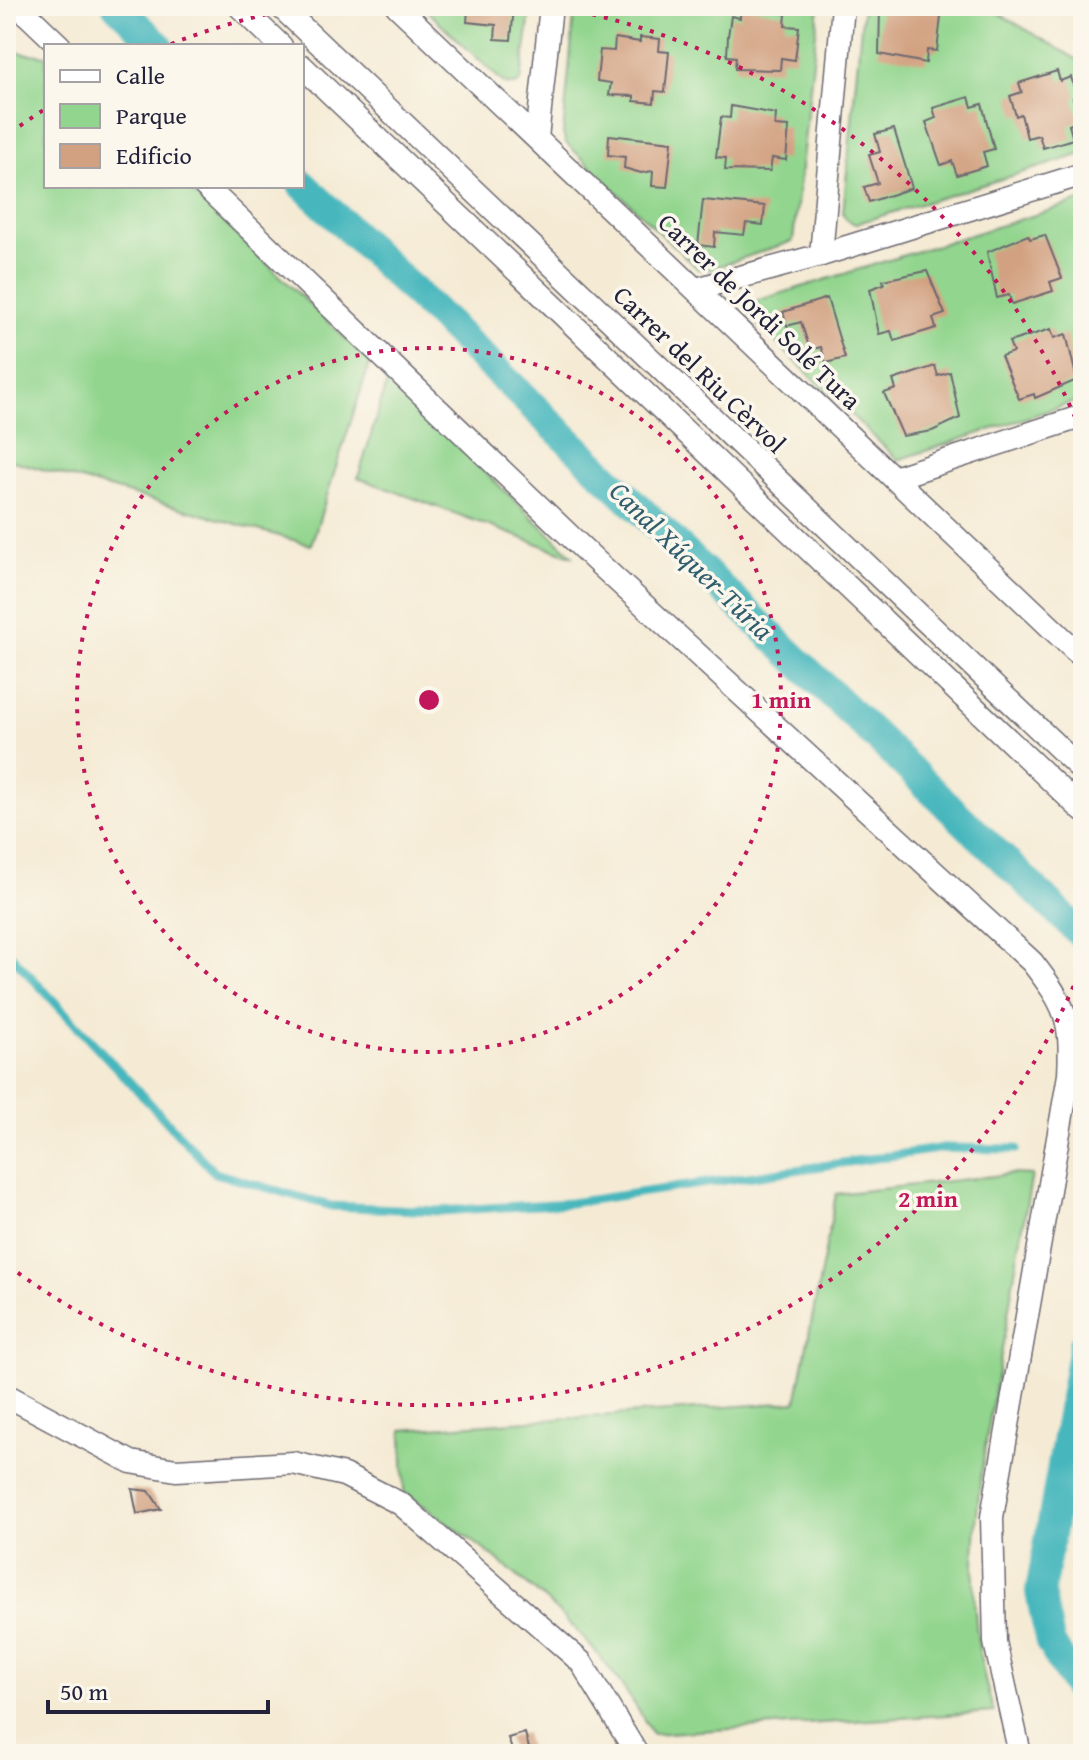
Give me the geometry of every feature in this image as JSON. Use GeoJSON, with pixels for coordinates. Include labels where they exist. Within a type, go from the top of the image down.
{"type":"FeatureCollection","features":[{"type":"Feature","properties":{"kind":"street"},"geometry":{"type":"LineString","coordinates":[[18,6],[58,44]]}},
{"type":"Feature","properties":{"kind":"street"},"geometry":{"type":"LineString","coordinates":[[239,6],[279,44]]}},
{"type":"Feature","properties":{"kind":"street","name":"Carrer del Riu Cèrvol"},"geometry":{"type":"LineString","coordinates":[[280,6],[1083,771]]}},
{"type":"Feature","properties":{"kind":"street","name":"Carrer de Jordi Solé Tura"},"geometry":{"type":"LineString","coordinates":[[397,6],[1083,658]]}},
{"type":"Feature","properties":{"kind":"street"},"geometry":{"type":"LineString","coordinates":[[537,138],[551,6]]}},
{"type":"Feature","properties":{"kind":"street"},"geometry":{"type":"LineString","coordinates":[[821,255],[843,6]]}},
{"type":"Feature","properties":{"kind":"street"},"geometry":{"type":"LineString","coordinates":[[304,68],[1083,811]]}},
{"type":"Feature","properties":{"kind":"street"},"geometry":{"type":"LineString","coordinates":[[696,289],[821,255],[1083,174]]}},
{"type":"Feature","properties":{"kind":"street"},"geometry":{"type":"LineString","coordinates":[[207,188],[596,561],[1032,962],[1060,999],[1071,1035],[1069,1075],[992,1517],[995,1642],[1020,1754]]}},
{"type":"Feature","properties":{"kind":"street"},"geometry":{"type":"LineString","coordinates":[[894,478],[1083,416]]}},
{"type":"Feature","properties":{"kind":"street"},"geometry":{"type":"LineString","coordinates":[[6,1395],[131,1462],[176,1470],[293,1463],[344,1475],[401,1504],[581,1662],[637,1754]]}},
{"type":"Feature","properties":{"kind":"green space"},"geometry":{"type":"Polygon","coordinates":[[[422,6],[531,6],[521,81],[516,85],[505,84],[422,6]]]}},
{"type":"Feature","properties":{"kind":"green space"},"geometry":{"type":"Polygon","coordinates":[[[575,6],[819,6],[793,241],[708,270],[698,269],[566,143],[563,134],[575,6]]]}},
{"type":"Feature","properties":{"kind":"green space"},"geometry":{"type":"Polygon","coordinates":[[[863,6],[986,6],[1083,63],[1083,154],[855,224],[846,219],[843,213],[863,6]]]}},
{"type":"Feature","properties":{"kind":"green space"},"geometry":{"type":"Polygon","coordinates":[[[6,51],[44,56],[44,188],[188,188],[370,362],[311,545],[6,459],[6,51]]]}},
{"type":"Feature","properties":{"kind":"green space"},"geometry":{"type":"Polygon","coordinates":[[[1083,200],[1083,399],[898,460],[750,317],[750,310],[756,301],[1083,200]]]}},
{"type":"Feature","properties":{"kind":"green space"},"geometry":{"type":"Polygon","coordinates":[[[388,379],[574,557],[358,478],[388,379]]]}},
{"type":"Feature","properties":{"kind":"green space"},"geometry":{"type":"Polygon","coordinates":[[[1011,1174],[1032,1175],[986,1439],[974,1577],[982,1668],[994,1712],[652,1734],[629,1695],[574,1628],[510,1570],[404,1492],[402,1430],[796,1402],[836,1194],[1011,1174]]]}},
{"type":"Feature","properties":{"kind":"building"},"geometry":{"type":"Polygon","coordinates":[[[451,6],[514,6],[511,40],[495,39],[496,25],[467,22],[468,10],[450,9],[451,6]]]}},
{"type":"Feature","properties":{"kind":"building"},"geometry":{"type":"Polygon","coordinates":[[[741,6],[786,14],[785,26],[799,27],[795,60],[781,58],[780,70],[735,69],[736,57],[727,56],[728,36],[731,16],[740,18],[741,6]]]}},
{"type":"Feature","properties":{"kind":"building"},"geometry":{"type":"Polygon","coordinates":[[[884,6],[942,8],[937,51],[927,50],[926,63],[879,54],[880,9],[884,6]]]}},
{"type":"Feature","properties":{"kind":"building"},"geometry":{"type":"Polygon","coordinates":[[[640,37],[660,39],[659,51],[669,52],[665,92],[655,91],[654,103],[634,101],[634,96],[609,95],[611,83],[597,81],[600,50],[614,51],[615,38],[640,42],[640,37]]]}},
{"type":"Feature","properties":{"kind":"building"},"geometry":{"type":"Polygon","coordinates":[[[1057,71],[1060,81],[1071,77],[1077,97],[1073,98],[1081,121],[1069,125],[1073,139],[1043,148],[1039,135],[1027,138],[1021,114],[1016,116],[1010,96],[1022,92],[1019,83],[1057,71]]]}},
{"type":"Feature","properties":{"kind":"building"},"geometry":{"type":"Polygon","coordinates":[[[969,97],[972,107],[982,104],[994,149],[983,152],[987,166],[957,175],[952,161],[941,165],[926,122],[936,118],[933,108],[969,97]]]}},
{"type":"Feature","properties":{"kind":"building"},"geometry":{"type":"Polygon","coordinates":[[[731,106],[776,114],[775,126],[789,127],[786,160],[772,158],[770,171],[725,170],[726,158],[716,157],[721,117],[730,118],[731,106]]]}},
{"type":"Feature","properties":{"kind":"building"},"geometry":{"type":"Polygon","coordinates":[[[894,129],[912,188],[869,202],[864,187],[878,183],[869,155],[880,152],[875,134],[894,129]]]}},
{"type":"Feature","properties":{"kind":"building"},"geometry":{"type":"Polygon","coordinates":[[[609,135],[672,142],[667,187],[652,186],[653,171],[641,173],[624,168],[625,157],[608,155],[609,135]]]}},
{"type":"Feature","properties":{"kind":"building"},"geometry":{"type":"Polygon","coordinates":[[[703,200],[765,206],[763,225],[746,223],[744,235],[715,232],[714,247],[698,245],[703,200]]]}},
{"type":"Feature","properties":{"kind":"building"},"geometry":{"type":"Polygon","coordinates":[[[1028,235],[1030,239],[1045,235],[1062,278],[1050,282],[1053,291],[1012,304],[1009,295],[997,298],[987,252],[1028,235]]]}},
{"type":"Feature","properties":{"kind":"building"},"geometry":{"type":"Polygon","coordinates":[[[927,271],[945,314],[933,318],[936,328],[894,341],[891,331],[879,334],[870,289],[884,284],[883,280],[927,271]]]}},
{"type":"Feature","properties":{"kind":"building"},"geometry":{"type":"Polygon","coordinates":[[[827,298],[845,358],[826,363],[821,347],[810,350],[801,322],[787,326],[783,312],[827,298]]]}},
{"type":"Feature","properties":{"kind":"building"},"geometry":{"type":"Polygon","coordinates":[[[1051,329],[1054,338],[1066,334],[1077,380],[1035,398],[1034,394],[1019,399],[1001,356],[1013,352],[1009,342],[1051,329]]]}},
{"type":"Feature","properties":{"kind":"building"},"geometry":{"type":"Polygon","coordinates":[[[935,366],[938,376],[950,372],[960,418],[932,431],[903,436],[884,393],[896,389],[893,380],[935,366]]]}},
{"type":"Feature","properties":{"kind":"building"},"geometry":{"type":"Polygon","coordinates":[[[132,1489],[149,1491],[161,1509],[137,1514],[132,1489]]]}},
{"type":"Feature","properties":{"kind":"building"},"geometry":{"type":"Polygon","coordinates":[[[525,1733],[529,1748],[513,1753],[508,1738],[525,1733]]]}},
{"type":"Feature","properties":{"kind":"waterway","name":"Canal Xúquer-Túria"},"geometry":{"type":"LineString","coordinates":[[117,6],[157,44]]}},
{"type":"Feature","properties":{"kind":"waterway","name":"Canal Xúquer-Túria"},"geometry":{"type":"LineString","coordinates":[[304,186],[1083,936]]}},
{"type":"Feature","properties":{"kind":"waterway"},"geometry":{"type":"LineString","coordinates":[[6,950],[215,1173],[331,1206],[439,1211],[570,1203],[944,1148],[1016,1149]]}},
{"type":"Feature","properties":{"kind":"waterway","name":"Canal Xúquer-Túria"},"geometry":{"type":"LineString","coordinates":[[1083,1346],[1040,1592],[1050,1642],[1083,1698]]}}]}
